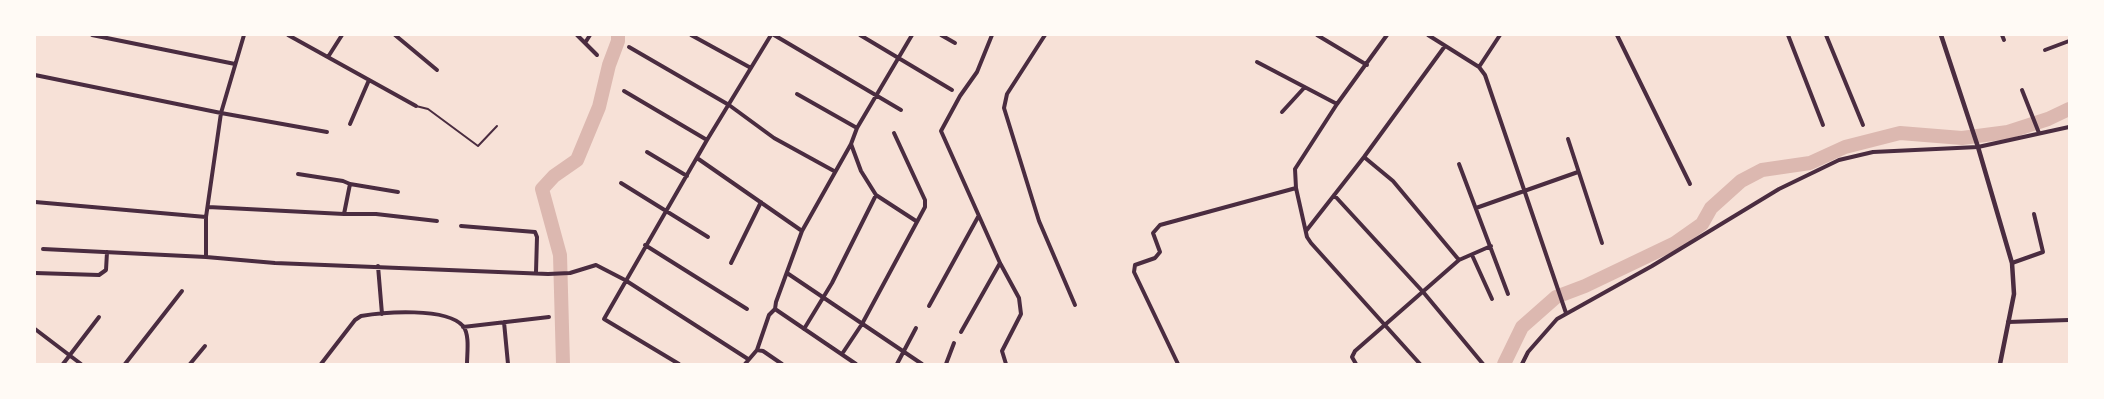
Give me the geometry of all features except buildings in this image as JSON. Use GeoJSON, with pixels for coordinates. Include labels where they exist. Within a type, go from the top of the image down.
{"type":"FeatureCollection","features":[{"type":"Feature","properties":{"kind":"street"},"geometry":{"type":"LineString","coordinates":[[92,35],[235,64]]}},
{"type":"Feature","properties":{"kind":"street"},"geometry":{"type":"LineString","coordinates":[[206,257],[206,217],[221,113],[244,35]]}},
{"type":"Feature","properties":{"kind":"street"},"geometry":{"type":"LineString","coordinates":[[288,35],[416,106]]}},
{"type":"Feature","properties":{"kind":"street"},"geometry":{"type":"LineString","coordinates":[[328,57],[342,35]]}},
{"type":"Feature","properties":{"kind":"street"},"geometry":{"type":"LineString","coordinates":[[395,35],[437,70]]}},
{"type":"Feature","properties":{"kind":"street"},"geometry":{"type":"LineString","coordinates":[[576,35],[597,55]]}},
{"type":"Feature","properties":{"kind":"street"},"geometry":{"type":"LineString","coordinates":[[585,43],[590,35]]}},
{"type":"Feature","properties":{"kind":"street"},"geometry":{"type":"LineString","coordinates":[[691,35],[751,68]]}},
{"type":"Feature","properties":{"kind":"street"},"geometry":{"type":"LineString","coordinates":[[679,364],[604,318],[707,140],[772,35],[901,110]]}},
{"type":"Feature","properties":{"kind":"street"},"geometry":{"type":"LineString","coordinates":[[860,35],[952,90]]}},
{"type":"Feature","properties":{"kind":"street"},"geometry":{"type":"LineString","coordinates":[[745,364],[757,350],[769,315],[775,309],[802,232],[857,128],[912,35]]}},
{"type":"Feature","properties":{"kind":"street"},"geometry":{"type":"LineString","coordinates":[[941,35],[955,43]]}},
{"type":"Feature","properties":{"kind":"street"},"geometry":{"type":"LineString","coordinates":[[992,35],[976,72],[960,96],[941,132],[978,217],[1019,298],[1021,314],[1002,351],[1006,364]]}},
{"type":"Feature","properties":{"kind":"street"},"geometry":{"type":"LineString","coordinates":[[1045,35],[1007,94],[1004,108],[1039,221],[1075,305]]}},
{"type":"Feature","properties":{"kind":"street"},"geometry":{"type":"LineString","coordinates":[[1317,35],[1367,65]]}},
{"type":"Feature","properties":{"kind":"street"},"geometry":{"type":"LineString","coordinates":[[1387,35],[1337,104],[1297,165],[1294,175],[1306,231],[1311,243],[1420,364]]}},
{"type":"Feature","properties":{"kind":"street"},"geometry":{"type":"LineString","coordinates":[[1428,35],[1479,67],[1488,81],[1566,313]]}},
{"type":"Feature","properties":{"kind":"street"},"geometry":{"type":"LineString","coordinates":[[1438,41],[1442,35]]}},
{"type":"Feature","properties":{"kind":"street"},"geometry":{"type":"LineString","coordinates":[[1479,67],[1500,35]]}},
{"type":"Feature","properties":{"kind":"street"},"geometry":{"type":"LineString","coordinates":[[1617,35],[1690,184]]}},
{"type":"Feature","properties":{"kind":"street"},"geometry":{"type":"LineString","coordinates":[[1788,35],[1823,125]]}},
{"type":"Feature","properties":{"kind":"street"},"geometry":{"type":"LineString","coordinates":[[1826,35],[1863,125]]}},
{"type":"Feature","properties":{"kind":"street"},"geometry":{"type":"LineString","coordinates":[[1941,35],[1977,145],[2012,263],[2014,286],[2000,364]]}},
{"type":"Feature","properties":{"kind":"street"},"geometry":{"type":"LineString","coordinates":[[2046,50],[2069,41]]}},
{"type":"Feature","properties":{"kind":"street"},"geometry":{"type":"LineString","coordinates":[[1306,231],[1364,157],[1445,46]]}},
{"type":"Feature","properties":{"kind":"street"},"geometry":{"type":"LineString","coordinates":[[629,47],[730,105],[774,138],[834,171]]}},
{"type":"Feature","properties":{"kind":"street"},"geometry":{"type":"LineString","coordinates":[[1257,62],[1337,104]]}},
{"type":"Feature","properties":{"kind":"street"},"geometry":{"type":"LineString","coordinates":[[35,75],[221,113],[327,132]]}},
{"type":"Feature","properties":{"kind":"street"},"geometry":{"type":"LineString","coordinates":[[350,124],[369,80]]}},
{"type":"Feature","properties":{"kind":"street"},"geometry":{"type":"LineString","coordinates":[[1282,112],[1304,88]]}},
{"type":"Feature","properties":{"kind":"street"},"geometry":{"type":"LineString","coordinates":[[2022,90],[2039,133]]}},
{"type":"Feature","properties":{"kind":"street"},"geometry":{"type":"LineString","coordinates":[[624,91],[707,140]]}},
{"type":"Feature","properties":{"kind":"street"},"geometry":{"type":"LineString","coordinates":[[797,94],[857,128]]}},
{"type":"Feature","properties":{"kind":"street"},"geometry":{"type":"LineString","coordinates":[[1522,364],[1528,352],[1543,334],[1557,319],[1566,313],[1652,266],[1779,189],[1839,160],[1873,152],[1977,145],[2069,127]]}},
{"type":"Feature","properties":{"kind":"street"},"geometry":{"type":"LineString","coordinates":[[842,354],[862,324],[925,207],[925,200],[894,133]]}},
{"type":"Feature","properties":{"kind":"street"},"geometry":{"type":"LineString","coordinates":[[1568,139],[1602,243]]}},
{"type":"Feature","properties":{"kind":"street"},"geometry":{"type":"LineString","coordinates":[[850,144],[862,171],[876,195],[916,221]]}},
{"type":"Feature","properties":{"kind":"street"},"geometry":{"type":"LineString","coordinates":[[647,152],[687,176]]}},
{"type":"Feature","properties":{"kind":"street"},"geometry":{"type":"LineString","coordinates":[[1364,157],[1393,181],[1459,260]]}},
{"type":"Feature","properties":{"kind":"street"},"geometry":{"type":"LineString","coordinates":[[698,158],[802,232]]}},
{"type":"Feature","properties":{"kind":"street"},"geometry":{"type":"LineString","coordinates":[[1459,164],[1508,294]]}},
{"type":"Feature","properties":{"kind":"street"},"geometry":{"type":"LineString","coordinates":[[1476,208],[1578,172]]}},
{"type":"Feature","properties":{"kind":"street"},"geometry":{"type":"LineString","coordinates":[[298,174],[398,192]]}},
{"type":"Feature","properties":{"kind":"street"},"geometry":{"type":"LineString","coordinates":[[621,183],[708,237]]}},
{"type":"Feature","properties":{"kind":"street"},"geometry":{"type":"LineString","coordinates":[[344,214],[350,184]]}},
{"type":"Feature","properties":{"kind":"street"},"geometry":{"type":"LineString","coordinates":[[1178,364],[1134,272],[1135,265],[1155,258],[1160,252],[1153,233],[1155,229],[1160,225],[1296,188]]}},
{"type":"Feature","properties":{"kind":"street"},"geometry":{"type":"LineString","coordinates":[[804,329],[823,298],[876,195]]}},
{"type":"Feature","properties":{"kind":"street"},"geometry":{"type":"LineString","coordinates":[[1334,195],[1424,293],[1483,364]]}},
{"type":"Feature","properties":{"kind":"street"},"geometry":{"type":"LineString","coordinates":[[35,202],[206,217]]}},
{"type":"Feature","properties":{"kind":"street"},"geometry":{"type":"LineString","coordinates":[[731,263],[761,202]]}},
{"type":"Feature","properties":{"kind":"street"},"geometry":{"type":"LineString","coordinates":[[208,207],[376,214],[436,221]]}},
{"type":"Feature","properties":{"kind":"street"},"geometry":{"type":"LineString","coordinates":[[2012,263],[2043,252],[2034,214]]}},
{"type":"Feature","properties":{"kind":"street"},"geometry":{"type":"LineString","coordinates":[[929,306],[978,217]]}},
{"type":"Feature","properties":{"kind":"street"},"geometry":{"type":"LineString","coordinates":[[461,226],[535,232],[537,237],[536,272]]}},
{"type":"Feature","properties":{"kind":"street"},"geometry":{"type":"LineString","coordinates":[[645,245],[747,309]]}},
{"type":"Feature","properties":{"kind":"street"},"geometry":{"type":"LineString","coordinates":[[1356,364],[1352,357],[1355,351],[1424,293],[1459,260],[1491,246]]}},
{"type":"Feature","properties":{"kind":"street"},"geometry":{"type":"LineString","coordinates":[[43,249],[206,257],[275,263],[536,272],[548,274],[570,273],[596,265],[626,280],[748,359]]}},
{"type":"Feature","properties":{"kind":"street"},"geometry":{"type":"LineString","coordinates":[[35,273],[101,274],[106,270],[107,252]]}},
{"type":"Feature","properties":{"kind":"street"},"geometry":{"type":"LineString","coordinates":[[1472,255],[1492,299]]}},
{"type":"Feature","properties":{"kind":"street"},"geometry":{"type":"LineString","coordinates":[[961,332],[1000,263]]}},
{"type":"Feature","properties":{"kind":"street"},"geometry":{"type":"LineString","coordinates":[[378,266],[382,314]]}},
{"type":"Feature","properties":{"kind":"street"},"geometry":{"type":"LineString","coordinates":[[788,273],[922,364]]}},
{"type":"Feature","properties":{"kind":"street"},"geometry":{"type":"LineString","coordinates":[[125,364],[182,291]]}},
{"type":"Feature","properties":{"kind":"street"},"geometry":{"type":"LineString","coordinates":[[775,309],[856,364]]}},
{"type":"Feature","properties":{"kind":"street"},"geometry":{"type":"LineString","coordinates":[[321,364],[355,320],[361,316],[382,314],[435,314],[449,318],[463,327],[466,336],[467,364]]}},
{"type":"Feature","properties":{"kind":"street"},"geometry":{"type":"LineString","coordinates":[[63,364],[100,317]]}},
{"type":"Feature","properties":{"kind":"street"},"geometry":{"type":"LineString","coordinates":[[463,327],[549,317]]}},
{"type":"Feature","properties":{"kind":"street"},"geometry":{"type":"LineString","coordinates":[[2008,322],[2069,320]]}},
{"type":"Feature","properties":{"kind":"street"},"geometry":{"type":"LineString","coordinates":[[504,322],[508,364]]}},
{"type":"Feature","properties":{"kind":"street"},"geometry":{"type":"LineString","coordinates":[[897,364],[916,328]]}},
{"type":"Feature","properties":{"kind":"street"},"geometry":{"type":"LineString","coordinates":[[35,329],[81,364]]}},
{"type":"Feature","properties":{"kind":"street"},"geometry":{"type":"LineString","coordinates":[[946,364],[954,343]]}},
{"type":"Feature","properties":{"kind":"street"},"geometry":{"type":"LineString","coordinates":[[190,364],[205,346]]}},
{"type":"Feature","properties":{"kind":"street"},"geometry":{"type":"LineString","coordinates":[[757,350],[763,350],[782,364]]}},
{"type":"Feature","properties":{"kind":"lane"},"geometry":{"type":"LineString","coordinates":[[416,106],[428,109],[478,146],[497,126]]}},
{"type":"Feature","properties":{"kind":"waterway"},"geometry":{"type":"LineString","coordinates":[[563,364],[560,255],[542,189],[554,176],[577,160],[599,107],[609,65],[618,41],[618,35]]}},
{"type":"Feature","properties":{"kind":"waterway"},"geometry":{"type":"LineString","coordinates":[[1504,364],[1522,327],[1556,297],[1585,286],[1675,243],[1702,224],[1711,208],[1741,181],[1762,170],[1810,163],[1845,147],[1900,133],[1962,138],[2008,132],[2048,119],[2069,109]]}}]}
